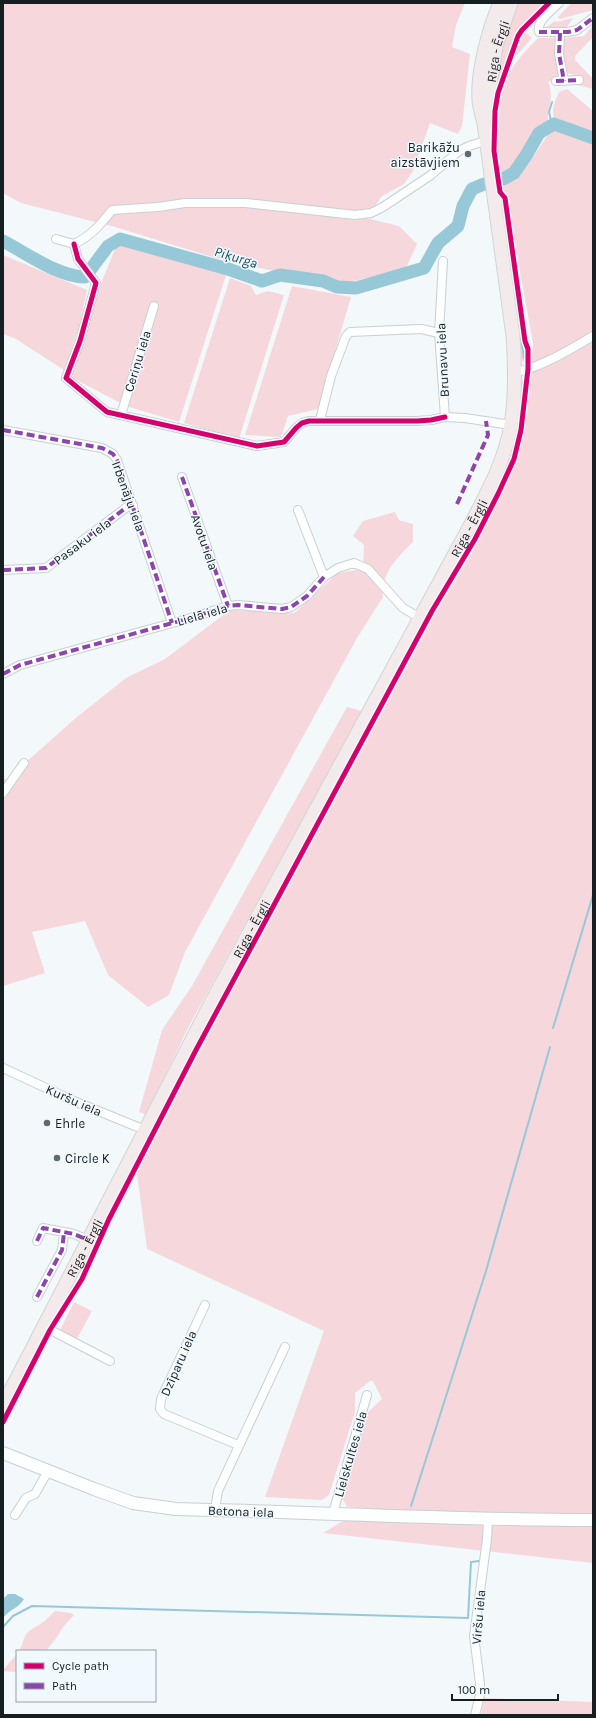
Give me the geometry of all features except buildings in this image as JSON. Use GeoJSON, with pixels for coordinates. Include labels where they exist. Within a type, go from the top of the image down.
{"type":"FeatureCollection","features":[{"type":"Feature","properties":{"kind":"main road","name":"Rīga - Ērgļi"},"geometry":{"type":"LineString","coordinates":[[3,1405],[213,999],[420,618],[489,489],[503,457],[511,425],[515,372],[511,322],[485,141],[484,123],[479,99],[481,74],[490,32],[500,3]]}},
{"type":"Feature","properties":{"kind":"main road","name":"Rīga - Ērgļi"},"geometry":{"type":"LineString","coordinates":[[484,123],[489,100],[496,46],[511,3]]}},
{"type":"Feature","properties":{"kind":"main road","name":"Betona iela"},"geometry":{"type":"LineString","coordinates":[[3,1453],[133,1503],[176,1509],[488,1519],[593,1520]]}},
{"type":"Feature","properties":{"kind":"street"},"geometry":{"type":"LineString","coordinates":[[558,3],[542,20],[539,25],[539,32],[560,33],[577,30],[593,18]]}},
{"type":"Feature","properties":{"kind":"street"},"geometry":{"type":"LineString","coordinates":[[560,33],[560,81],[579,80]]}},
{"type":"Feature","properties":{"kind":"street"},"geometry":{"type":"LineString","coordinates":[[56,239],[74,244],[84,239],[97,228],[112,210],[158,207],[185,203],[246,203],[355,215],[370,213],[384,207],[430,175],[459,151],[485,141]]}},
{"type":"Feature","properties":{"kind":"street"},"geometry":{"type":"LineString","coordinates":[[74,244],[78,259],[96,284],[80,341],[66,378],[107,412],[257,446],[284,442],[302,423],[320,420],[417,421],[445,417],[511,425]]}},
{"type":"Feature","properties":{"kind":"street","name":"Brunavu iela"},"geometry":{"type":"LineString","coordinates":[[443,261],[439,333],[445,417]]}},
{"type":"Feature","properties":{"kind":"street","name":"Ceriņu iela"},"geometry":{"type":"LineString","coordinates":[[121,415],[154,306]]}},
{"type":"Feature","properties":{"kind":"street"},"geometry":{"type":"LineString","coordinates":[[320,420],[331,376],[346,336],[350,332],[421,329],[439,333]]}},
{"type":"Feature","properties":{"kind":"street"},"geometry":{"type":"LineString","coordinates":[[515,372],[528,369],[567,352],[593,336]]}},
{"type":"Feature","properties":{"kind":"street","name":"Irbenāju iela"},"geometry":{"type":"LineString","coordinates":[[3,430],[102,448],[109,451],[117,460],[172,623]]}},
{"type":"Feature","properties":{"kind":"street","name":"Avotu iela"},"geometry":{"type":"LineString","coordinates":[[182,477],[228,606]]}},
{"type":"Feature","properties":{"kind":"street","name":"Pasaku iela"},"geometry":{"type":"LineString","coordinates":[[3,570],[46,568],[127,507],[133,505]]}},
{"type":"Feature","properties":{"kind":"street"},"geometry":{"type":"LineString","coordinates":[[298,510],[324,577]]}},
{"type":"Feature","properties":{"kind":"street","name":"Lielā iela"},"geometry":{"type":"LineString","coordinates":[[3,674],[20,665],[228,606],[238,604],[291,608],[307,596],[324,577],[338,568],[354,563],[368,569],[403,608],[420,618]]}},
{"type":"Feature","properties":{"kind":"street"},"geometry":{"type":"LineString","coordinates":[[3,793],[24,763]]}},
{"type":"Feature","properties":{"kind":"street","name":"Kuršu iela"},"geometry":{"type":"LineString","coordinates":[[3,1068],[74,1101],[145,1130]]}},
{"type":"Feature","properties":{"kind":"street"},"geometry":{"type":"LineString","coordinates":[[37,1241],[43,1228],[74,1234],[88,1240]]}},
{"type":"Feature","properties":{"kind":"street"},"geometry":{"type":"LineString","coordinates":[[37,1297],[62,1250],[64,1232]]}},
{"type":"Feature","properties":{"kind":"street","name":"Dzīparu iela"},"geometry":{"type":"LineString","coordinates":[[205,1305],[166,1387],[161,1399],[160,1409],[164,1414],[238,1445]]}},
{"type":"Feature","properties":{"kind":"street"},"geometry":{"type":"LineString","coordinates":[[43,1326],[110,1361]]}},
{"type":"Feature","properties":{"kind":"street"},"geometry":{"type":"LineString","coordinates":[[215,1510],[218,1491],[238,1445],[285,1347]]}},
{"type":"Feature","properties":{"kind":"street","name":"Lielskultes iela"},"geometry":{"type":"LineString","coordinates":[[333,1513],[367,1395]]}},
{"type":"Feature","properties":{"kind":"street"},"geometry":{"type":"LineString","coordinates":[[15,1515],[26,1498],[35,1494],[48,1470]]}},
{"type":"Feature","properties":{"kind":"street","name":"Viršu iela"},"geometry":{"type":"LineString","coordinates":[[475,1715],[480,1695],[480,1683],[474,1636],[487,1539],[488,1519]]}},
{"type":"Feature","properties":{"kind":"shaded area"},"geometry":{"type":"Polygon","coordinates":[[[3,3],[465,3],[456,25],[452,47],[470,54],[462,126],[458,134],[430,123],[413,171],[404,184],[382,196],[366,218],[399,226],[417,244],[406,268],[338,285],[219,259],[115,227],[21,203],[3,193],[3,3]]]}},
{"type":"Feature","properties":{"kind":"shaded area"},"geometry":{"type":"Polygon","coordinates":[[[518,3],[545,3],[521,27],[515,37],[496,91],[503,46],[518,3]]]}},
{"type":"Feature","properties":{"kind":"shaded area"},"geometry":{"type":"Polygon","coordinates":[[[571,3],[593,3],[593,10],[560,19],[558,17],[571,3]]]}},
{"type":"Feature","properties":{"kind":"shaded area"},"geometry":{"type":"Polygon","coordinates":[[[573,18],[565,30],[545,28],[555,21],[573,18]]]}},
{"type":"Feature","properties":{"kind":"shaded area"},"geometry":{"type":"Polygon","coordinates":[[[593,25],[593,37],[575,56],[575,60],[593,79],[593,89],[577,85],[583,77],[567,73],[563,60],[563,52],[565,38],[584,36],[593,25]]]}},
{"type":"Feature","properties":{"kind":"shaded area"},"geometry":{"type":"Polygon","coordinates":[[[524,31],[532,38],[516,56],[514,55],[520,37],[524,31]]]}},
{"type":"Feature","properties":{"kind":"shaded area"},"geometry":{"type":"Polygon","coordinates":[[[538,38],[556,38],[559,73],[554,79],[548,82],[551,98],[548,123],[537,131],[507,174],[500,176],[496,123],[500,97],[504,84],[512,68],[538,38]]]}},
{"type":"Feature","properties":{"kind":"shaded area"},"geometry":{"type":"Polygon","coordinates":[[[567,89],[593,111],[593,134],[554,119],[553,108],[559,92],[567,89]]]}},
{"type":"Feature","properties":{"kind":"shaded area"},"geometry":{"type":"Polygon","coordinates":[[[552,129],[593,144],[593,1563],[323,1533],[364,1508],[347,1507],[342,1498],[368,1412],[382,1399],[373,1381],[370,1381],[355,1393],[355,1412],[329,1495],[322,1500],[265,1497],[324,1331],[147,1249],[137,1174],[206,1040],[434,616],[473,551],[517,459],[524,427],[531,378],[533,343],[506,194],[502,191],[501,183],[516,176],[523,169],[552,129]]]}},
{"type":"Feature","properties":{"kind":"shaded area"},"geometry":{"type":"Polygon","coordinates":[[[500,197],[503,202],[527,363],[522,361],[520,357],[500,197]]]}},
{"type":"Feature","properties":{"kind":"shaded area"},"geometry":{"type":"Polygon","coordinates":[[[124,244],[227,272],[179,422],[126,406],[71,377],[102,281],[115,249],[124,244]]]}},
{"type":"Feature","properties":{"kind":"shaded area"},"geometry":{"type":"Polygon","coordinates":[[[3,255],[87,290],[79,327],[64,370],[16,339],[3,334],[3,255]]]}},
{"type":"Feature","properties":{"kind":"shaded area"},"geometry":{"type":"Polygon","coordinates":[[[230,278],[251,286],[256,295],[268,291],[284,295],[239,439],[184,423],[230,278]]]}},
{"type":"Feature","properties":{"kind":"shaded area"},"geometry":{"type":"Polygon","coordinates":[[[292,286],[351,297],[318,409],[288,416],[281,437],[245,435],[292,286]]]}},
{"type":"Feature","properties":{"kind":"shaded area"},"geometry":{"type":"Polygon","coordinates":[[[525,376],[519,430],[516,430],[521,382],[525,376]]]}},
{"type":"Feature","properties":{"kind":"shaded area"},"geometry":{"type":"Polygon","coordinates":[[[498,487],[500,488],[474,537],[475,529],[498,487]]]}},
{"type":"Feature","properties":{"kind":"shaded area"},"geometry":{"type":"Polygon","coordinates":[[[395,512],[399,520],[413,524],[413,542],[396,560],[387,573],[384,581],[383,597],[357,638],[185,952],[169,995],[148,1007],[108,975],[85,921],[32,932],[45,973],[3,986],[3,779],[7,779],[77,717],[126,678],[165,659],[230,610],[294,613],[338,573],[363,569],[364,545],[353,536],[363,521],[395,512]]]}},
{"type":"Feature","properties":{"kind":"shaded area"},"geometry":{"type":"Polygon","coordinates":[[[347,707],[362,711],[189,1026],[146,1115],[139,1112],[162,1030],[192,986],[347,707]]]}},
{"type":"Feature","properties":{"kind":"shaded area"},"geometry":{"type":"Polygon","coordinates":[[[74,1302],[92,1311],[77,1339],[60,1330],[74,1302]]]}},
{"type":"Feature","properties":{"kind":"shaded area"},"geometry":{"type":"Polygon","coordinates":[[[55,1611],[71,1613],[74,1615],[63,1627],[47,1650],[19,1650],[27,1633],[45,1621],[55,1611]]]}},
{"type":"Feature","properties":{"kind":"shaded area"},"geometry":{"type":"Polygon","coordinates":[[[16,1655],[16,1672],[3,1670],[16,1655]]]}},
{"type":"Feature","properties":{"kind":"shaded area"},"geometry":{"type":"Polygon","coordinates":[[[484,1698],[593,1702],[593,1715],[481,1715],[484,1698]]]}},
{"type":"Feature","properties":{"kind":"water"},"geometry":{"type":"Polygon","coordinates":[[[8,1594],[15,1594],[24,1599],[3,1618],[3,1599],[8,1594]]]}},
{"type":"Feature","properties":{"kind":"waterway"},"geometry":{"type":"LineString","coordinates":[[552,102],[549,112],[552,125]]}},
{"type":"Feature","properties":{"kind":"waterway","name":"Piķurga"},"geometry":{"type":"LineString","coordinates":[[503,179],[514,173],[539,133],[554,124],[593,138]]}},
{"type":"Feature","properties":{"kind":"waterway","name":"Piķurga"},"geometry":{"type":"LineString","coordinates":[[3,241],[54,269],[75,276],[85,277],[108,246],[120,239],[228,269],[262,281],[280,275],[323,281],[337,287],[356,288],[424,268],[438,243],[458,226],[463,206],[472,189],[484,184]]}},
{"type":"Feature","properties":{"kind":"waterway"},"geometry":{"type":"LineString","coordinates":[[514,294],[524,358]]}},
{"type":"Feature","properties":{"kind":"waterway"},"geometry":{"type":"LineString","coordinates":[[517,428],[523,383]]}},
{"type":"Feature","properties":{"kind":"waterway"},"geometry":{"type":"LineString","coordinates":[[553,1028],[593,895]]}},
{"type":"Feature","properties":{"kind":"waterway"},"geometry":{"type":"LineString","coordinates":[[411,1506],[486,1271],[550,1047]]}},
{"type":"Feature","properties":{"kind":"waterway"},"geometry":{"type":"LineString","coordinates":[[3,1627],[13,1616],[32,1606],[468,1618],[471,1562],[479,1561]]}},
{"type":"Feature","properties":{"kind":"marked path"},"geometry":{"type":"LineString","coordinates":[[539,32],[568,32],[577,30],[593,18]]}},
{"type":"Feature","properties":{"kind":"marked path"},"geometry":{"type":"LineString","coordinates":[[560,33],[559,54],[564,81]]}},
{"type":"Feature","properties":{"kind":"marked path"},"geometry":{"type":"LineString","coordinates":[[556,81],[579,80]]}},
{"type":"Feature","properties":{"kind":"marked path"},"geometry":{"type":"LineString","coordinates":[[457,504],[488,435],[486,421]]}},
{"type":"Feature","properties":{"kind":"marked path"},"geometry":{"type":"LineString","coordinates":[[3,430],[102,448],[113,454],[117,460],[172,623]]}},
{"type":"Feature","properties":{"kind":"marked path"},"geometry":{"type":"LineString","coordinates":[[182,477],[228,606]]}},
{"type":"Feature","properties":{"kind":"marked path"},"geometry":{"type":"LineString","coordinates":[[3,570],[46,568],[127,507],[133,505]]}},
{"type":"Feature","properties":{"kind":"marked path"},"geometry":{"type":"LineString","coordinates":[[3,674],[20,665],[187,619],[228,606],[238,605],[282,609],[291,607],[307,596],[324,577]]}},
{"type":"Feature","properties":{"kind":"marked path"},"geometry":{"type":"LineString","coordinates":[[37,1241],[43,1228],[74,1234],[88,1240]]}},
{"type":"Feature","properties":{"kind":"marked path"},"geometry":{"type":"LineString","coordinates":[[37,1297],[62,1250],[64,1233]]}},
{"type":"Feature","properties":{"kind":"cycle path"},"geometry":{"type":"LineString","coordinates":[[3,1422],[50,1330],[82,1279],[109,1219],[196,1050],[432,611],[475,539],[514,459],[521,430],[528,369],[528,349],[525,341],[505,198],[500,192],[494,151],[495,111],[498,93],[518,36],[549,3]]}},
{"type":"Feature","properties":{"kind":"cycle path"},"geometry":{"type":"LineString","coordinates":[[74,244],[78,259],[96,283],[80,341],[66,378],[107,412],[257,446],[284,442],[296,428],[302,423],[309,421],[417,421],[445,417]]}},
{"type":"Feature","properties":{"kind":"place","name":"Barikāžu aizstāvjiem"},"geometry":{"type":"Point","coordinates":[468,154]}},
{"type":"Feature","properties":{"kind":"place","name":"Ehrle"},"geometry":{"type":"Point","coordinates":[47,1123]}},
{"type":"Feature","properties":{"kind":"place","name":"Circle K"},"geometry":{"type":"Point","coordinates":[57,1158]}}]}
